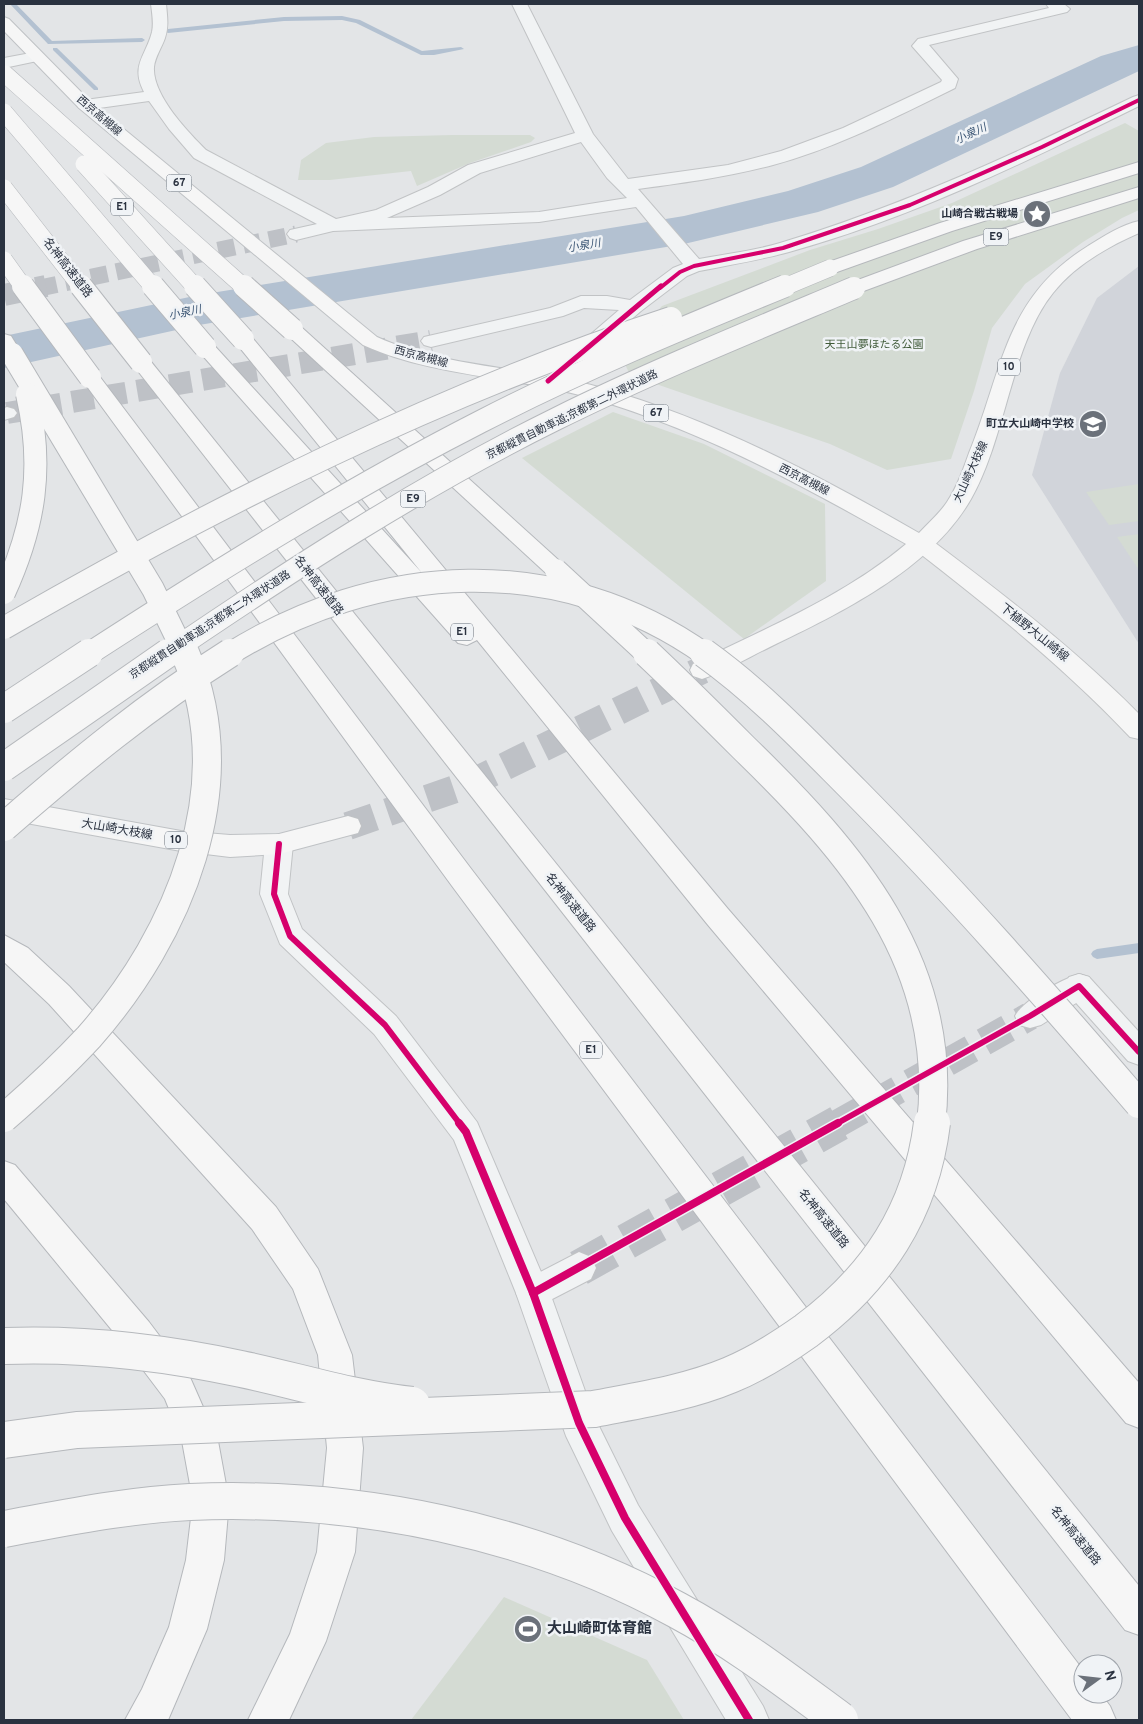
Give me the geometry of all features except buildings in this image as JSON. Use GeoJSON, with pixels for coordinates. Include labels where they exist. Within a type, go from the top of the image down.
{"type":"FeatureCollection","features":[{"type":"Feature","properties":{"kind":"main road","name":"西京高槻線"},"geometry":{"type":"LineString","coordinates":[[4,22],[36,57],[85,105],[370,341],[404,355],[443,364],[548,381],[594,392],[659,414],[724,440],[857,508],[922,544]]}},
{"type":"Feature","properties":{"kind":"main road"},"geometry":{"type":"LineString","coordinates":[[4,70],[655,660],[770,772],[814,818],[852,864],[885,912],[907,954],[922,994],[935,1065],[935,1108],[930,1142],[919,1183],[903,1222],[882,1255],[854,1289],[825,1316],[792,1341],[732,1375],[665,1396],[594,1409],[77,1430],[4,1440]]}},
{"type":"Feature","properties":{"kind":"main road","name":"E1"},"geometry":{"type":"LineString","coordinates":[[4,70],[243,339],[718,917],[1139,1410]]}},
{"type":"Feature","properties":{"kind":"main road","name":"E1"},"geometry":{"type":"LineString","coordinates":[[4,112],[205,347],[718,917]]}},
{"type":"Feature","properties":{"kind":"main road","name":"E9"},"geometry":{"type":"LineString","coordinates":[[4,709],[226,567],[353,492],[481,422],[683,328],[830,268],[946,227],[1139,167]]}},
{"type":"Feature","properties":{"kind":"main road","name":"名神高速道路"},"geometry":{"type":"LineString","coordinates":[[4,188],[1139,1616]]}},
{"type":"Feature","properties":{"kind":"main road","name":"京都縦貫自動車道;京都第二外環状道路"},"geometry":{"type":"LineString","coordinates":[[4,767],[130,677],[248,598],[379,519],[515,441],[681,362],[854,288],[970,245],[1139,192]]}},
{"type":"Feature","properties":{"kind":"main road","name":"大山崎大枝線"},"geometry":{"type":"LineString","coordinates":[[702,670],[864,589],[922,544],[952,511],[962,496],[987,436],[1015,348],[1047,288],[1073,265],[1105,243],[1139,226]]}},
{"type":"Feature","properties":{"kind":"main road","name":"E1"},"geometry":{"type":"LineString","coordinates":[[4,260],[474,894],[1096,1720]]}},
{"type":"Feature","properties":{"kind":"main road"},"geometry":{"type":"LineString","coordinates":[[4,628],[139,553],[242,499],[457,398],[614,335],[830,268]]}},
{"type":"Feature","properties":{"kind":"main road"},"geometry":{"type":"LineString","coordinates":[[4,593],[27,538],[34,510],[38,479],[38,449],[34,419],[8,347]]}},
{"type":"Feature","properties":{"kind":"main road"},"geometry":{"type":"LineString","coordinates":[[4,1118],[60,1065],[101,1019],[136,974],[164,928],[187,879],[202,830],[208,784],[208,739],[201,702],[187,661],[145,575],[8,347]]}},
{"type":"Feature","properties":{"kind":"main road","name":"下植野大山崎線"},"geometry":{"type":"LineString","coordinates":[[922,544],[1049,643],[1112,701],[1139,730]]}},
{"type":"Feature","properties":{"kind":"main road"},"geometry":{"type":"LineString","coordinates":[[4,827],[109,740],[177,689],[237,650],[274,629],[306,615],[358,597],[406,584],[453,579],[500,579],[550,586],[597,598],[645,618],[726,668],[765,703],[881,817],[957,897],[1139,1104]]}},
{"type":"Feature","properties":{"kind":"main road","name":"大山崎大枝線"},"geometry":{"type":"LineString","coordinates":[[4,809],[181,841],[230,846],[279,844],[348,826]]}},
{"type":"Feature","properties":{"kind":"main road"},"geometry":{"type":"LineString","coordinates":[[4,947],[18,956],[59,995],[264,1218],[306,1280],[335,1355],[345,1448],[336,1552],[307,1641],[268,1720]]}},
{"type":"Feature","properties":{"kind":"main road"},"geometry":{"type":"LineString","coordinates":[[4,1174],[131,1326],[178,1387],[200,1441],[212,1501],[205,1560],[188,1629],[156,1703],[145,1720]]}},
{"type":"Feature","properties":{"kind":"main road"},"geometry":{"type":"LineString","coordinates":[[4,1346],[71,1344],[131,1349],[201,1360],[384,1402],[457,1410],[516,1413]]}},
{"type":"Feature","properties":{"kind":"main road"},"geometry":{"type":"LineString","coordinates":[[4,1530],[95,1513],[199,1502],[294,1503],[379,1512],[474,1531],[569,1560],[655,1598],[751,1654],[840,1720]]}},
{"type":"Feature","properties":{"kind":"street"},"geometry":{"type":"LineString","coordinates":[[159,4],[160,28],[146,66],[146,74],[154,95],[187,141],[200,154],[308,214],[335,226],[539,217],[644,204]]}},
{"type":"Feature","properties":{"kind":"street"},"geometry":{"type":"LineString","coordinates":[[518,4],[585,135],[613,174],[644,204],[690,261]]}},
{"type":"Feature","properties":{"kind":"street"},"geometry":{"type":"LineString","coordinates":[[626,185],[701,175],[786,155],[846,132],[949,85],[950,79],[920,46],[924,42],[1062,9],[1053,4]]}},
{"type":"Feature","properties":{"kind":"street"},"geometry":{"type":"LineString","coordinates":[[4,70],[36,57]]}},
{"type":"Feature","properties":{"kind":"street"},"geometry":{"type":"LineString","coordinates":[[85,105],[154,95]]}},
{"type":"Feature","properties":{"kind":"street"},"geometry":{"type":"LineString","coordinates":[[548,381],[634,307],[680,272],[690,261],[783,248],[910,205],[1042,147],[1139,100]]}},
{"type":"Feature","properties":{"kind":"street"},"geometry":{"type":"LineString","coordinates":[[296,234],[382,214],[434,191],[474,169],[585,135]]}},
{"type":"Feature","properties":{"kind":"street"},"geometry":{"type":"LineString","coordinates":[[431,341],[556,312],[581,302],[607,302],[634,307]]}},
{"type":"Feature","properties":{"kind":"street"},"geometry":{"type":"LineString","coordinates":[[279,844],[274,894],[290,936],[385,1025],[466,1132],[532,1293],[579,1424],[625,1518],[749,1720]]}},
{"type":"Feature","properties":{"kind":"street"},"geometry":{"type":"LineString","coordinates":[[1030,1016],[1078,986],[1139,1052]]}},
{"type":"Feature","properties":{"kind":"street"},"geometry":{"type":"LineString","coordinates":[[532,1293],[579,1268]]}},
{"type":"Feature","properties":{"kind":"shaded area","name":"町立大山崎中学校"},"geometry":{"type":"Polygon","coordinates":[[[1139,266],[1139,644],[1032,475],[1060,373],[1097,298],[1139,266]]]}},
{"type":"Feature","properties":{"kind":"green space","name":"天王山夢ほたる公園"},"geometry":{"type":"Polygon","coordinates":[[[1125,123],[1139,131],[1139,210],[1083,242],[1025,284],[992,328],[974,391],[951,459],[887,470],[830,444],[630,375],[620,353],[662,306],[810,250],[952,203],[1125,123]]]}},
{"type":"Feature","properties":{"kind":"green space"},"geometry":{"type":"Polygon","coordinates":[[[530,135],[535,138],[531,142],[470,163],[417,186],[411,171],[330,180],[298,180],[301,160],[326,143],[374,137],[530,135]]]}},
{"type":"Feature","properties":{"kind":"green space"},"geometry":{"type":"Polygon","coordinates":[[[613,412],[704,444],[825,504],[826,581],[744,639],[522,458],[613,412]]]}},
{"type":"Feature","properties":{"kind":"green space"},"geometry":{"type":"Polygon","coordinates":[[[1139,484],[1139,521],[1109,525],[1086,492],[1139,484]]]}},
{"type":"Feature","properties":{"kind":"green space"},"geometry":{"type":"Polygon","coordinates":[[[1139,534],[1139,570],[1117,537],[1139,534]]]}},
{"type":"Feature","properties":{"kind":"green space","name":"大山崎町体育館"},"geometry":{"type":"Polygon","coordinates":[[[504,1597],[647,1660],[684,1720],[411,1720],[504,1597]]]}},
{"type":"Feature","properties":{"kind":"waterway"},"geometry":{"type":"LineString","coordinates":[[13,4],[50,43],[142,40]]}},
{"type":"Feature","properties":{"kind":"waterway"},"geometry":{"type":"LineString","coordinates":[[168,31],[284,19],[342,18],[358,21],[421,53],[461,49]]}},
{"type":"Feature","properties":{"kind":"waterway"},"geometry":{"type":"LineString","coordinates":[[55,49],[96,89]]}},
{"type":"Feature","properties":{"kind":"waterway","name":"小泉川"},"geometry":{"type":"LineString","coordinates":[[4,352],[199,310],[397,279],[684,230],[802,202],[877,177],[1116,65],[1139,57]]}},
{"type":"Feature","properties":{"kind":"waterway"},"geometry":{"type":"LineString","coordinates":[[1097,954],[1139,948]]}},
{"type":"Feature","properties":{"kind":"tunnel"},"geometry":{"type":"LineString","coordinates":[[40,288],[296,234]]}},
{"type":"Feature","properties":{"kind":"tunnel"},"geometry":{"type":"LineString","coordinates":[[4,295],[46,286]]}},
{"type":"Feature","properties":{"kind":"tunnel"},"geometry":{"type":"LineString","coordinates":[[7,413],[431,341]]}},
{"type":"Feature","properties":{"kind":"tunnel"},"geometry":{"type":"LineString","coordinates":[[348,826],[467,785],[702,670]]}},
{"type":"Feature","properties":{"kind":"tunnel"},"geometry":{"type":"LineString","coordinates":[[837,1124],[1030,1016]]}},
{"type":"Feature","properties":{"kind":"tunnel"},"geometry":{"type":"LineString","coordinates":[[579,1268],[839,1123]]}},
{"type":"Feature","properties":{"kind":"cycle path"},"geometry":{"type":"LineString","coordinates":[[548,381],[634,307],[680,272],[694,266],[783,248],[910,205],[1042,147],[1139,100]]}},
{"type":"Feature","properties":{"kind":"cycle path"},"geometry":{"type":"LineString","coordinates":[[279,844],[274,894],[290,936],[385,1025],[466,1132],[533,1293],[579,1423],[625,1518],[749,1720]]}},
{"type":"Feature","properties":{"kind":"cycle path"},"geometry":{"type":"LineString","coordinates":[[533,1293],[1030,1016],[1079,986],[1139,1052]]}},
{"type":"Feature","properties":{"kind":"place","name":"山崎合戦古戦場"},"geometry":{"type":"Point","coordinates":[1037,214]}},
{"type":"Feature","properties":{"kind":"place","name":"町立大山崎中学校"},"geometry":{"type":"Point","coordinates":[1093,424]}},
{"type":"Feature","properties":{"kind":"place","name":"大山崎町体育館"},"geometry":{"type":"Point","coordinates":[528,1629]}}]}
